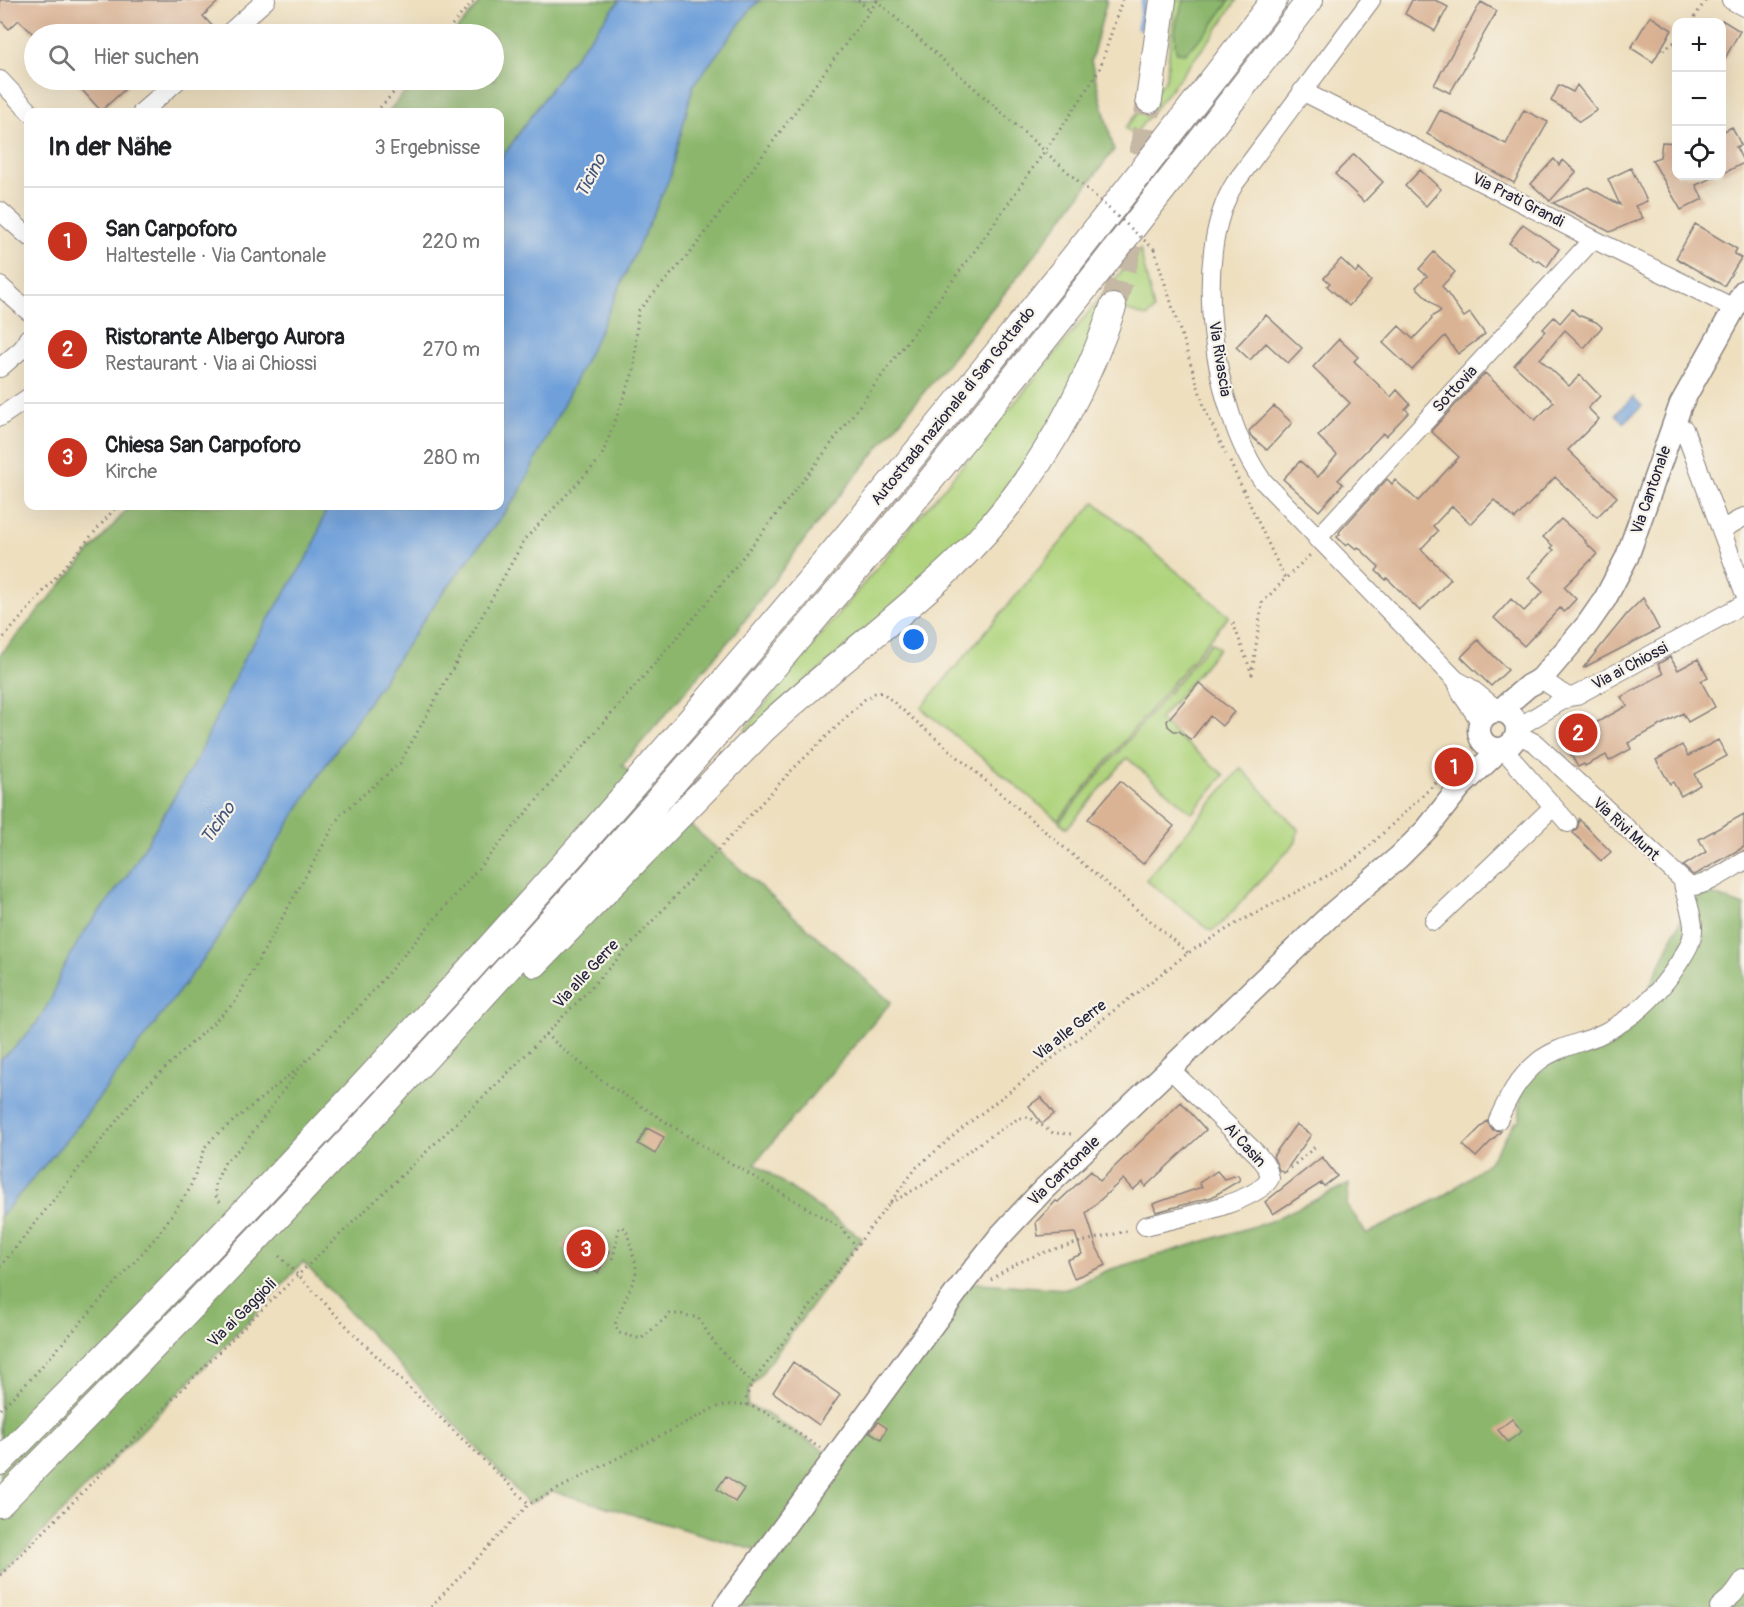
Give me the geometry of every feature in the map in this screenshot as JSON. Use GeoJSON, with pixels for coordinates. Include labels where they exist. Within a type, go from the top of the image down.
{"type":"FeatureCollection","features":[{"type":"Feature","properties":{"kind":"highway"},"geometry":{"type":"LineString","coordinates":[[1149,100],[1163,0]]}},
{"type":"Feature","properties":{"kind":"highway"},"geometry":{"type":"LineString","coordinates":[[1143,166],[1252,0]]}},
{"type":"Feature","properties":{"kind":"highway"},"geometry":{"type":"LineString","coordinates":[[1143,166],[1274,0]]}},
{"type":"Feature","properties":{"kind":"highway"},"geometry":{"type":"LineString","coordinates":[[0,1504],[328,1165],[453,1030],[675,782],[851,575],[1063,316],[1310,0]]}},
{"type":"Feature","properties":{"kind":"highway","name":"Autostrada nazionale di San Gottardo"},"geometry":{"type":"LineString","coordinates":[[0,1462],[179,1280],[372,1075],[551,878],[757,642],[989,363],[1143,166]]}},
{"type":"Feature","properties":{"kind":"highway"},"geometry":{"type":"LineString","coordinates":[[453,1030],[482,1020],[764,729],[796,699],[933,584],[991,526],[1034,471],[1060,430],[1093,362],[1113,307]]}},
{"type":"Feature","properties":{"kind":"main road","name":"Via Cantonale"},"geometry":{"type":"LineString","coordinates":[[725,1607],[1000,1236],[1044,1189],[1334,912],[1399,857],[1427,829],[1460,784],[1492,757],[1499,733],[1528,686],[1541,679],[1597,611],[1616,580],[1636,533],[1681,404],[1741,299]]}},
{"type":"Feature","properties":{"kind":"street"},"geometry":{"type":"LineString","coordinates":[[239,24],[266,0]]}},
{"type":"Feature","properties":{"kind":"street","name":"Via Rivascia"},"geometry":{"type":"LineString","coordinates":[[1371,0],[1235,183],[1222,207],[1213,253],[1211,305],[1221,379],[1240,443],[1262,480],[1456,680],[1469,687],[1499,733]]}},
{"type":"Feature","properties":{"kind":"street"},"geometry":{"type":"LineString","coordinates":[[1731,0],[1744,7]]}},
{"type":"Feature","properties":{"kind":"street"},"geometry":{"type":"LineString","coordinates":[[0,80],[26,108]]}},
{"type":"Feature","properties":{"kind":"street"},"geometry":{"type":"LineString","coordinates":[[146,108],[167,90]]}},
{"type":"Feature","properties":{"kind":"street","name":"Via Prati Grandi"},"geometry":{"type":"LineString","coordinates":[[1302,91],[1593,239],[1741,299]]}},
{"type":"Feature","properties":{"kind":"street"},"geometry":{"type":"LineString","coordinates":[[0,211],[24,232]]}},
{"type":"Feature","properties":{"kind":"street","name":"Sottovia"},"geometry":{"type":"LineString","coordinates":[[1317,538],[1593,239]]}},
{"type":"Feature","properties":{"kind":"street"},"geometry":{"type":"LineString","coordinates":[[0,286],[24,307]]}},
{"type":"Feature","properties":{"kind":"street"},"geometry":{"type":"LineString","coordinates":[[0,368],[24,346]]}},
{"type":"Feature","properties":{"kind":"street"},"geometry":{"type":"LineString","coordinates":[[0,417],[24,401]]}},
{"type":"Feature","properties":{"kind":"street"},"geometry":{"type":"LineString","coordinates":[[1684,429],[1744,592]]}},
{"type":"Feature","properties":{"kind":"street"},"geometry":{"type":"LineString","coordinates":[[1721,530],[1744,517]]}},
{"type":"Feature","properties":{"kind":"street","name":"Via ai Chiossi"},"geometry":{"type":"LineString","coordinates":[[1499,733],[1565,701],[1568,697],[1575,696],[1744,604]]}},
{"type":"Feature","properties":{"kind":"street"},"geometry":{"type":"LineString","coordinates":[[1541,679],[1568,697]]}},
{"type":"Feature","properties":{"kind":"street"},"geometry":{"type":"LineString","coordinates":[[1499,733],[1553,807],[1568,823]]}},
{"type":"Feature","properties":{"kind":"street","name":"Via Rivi Munt"},"geometry":{"type":"LineString","coordinates":[[1499,733],[1535,743],[1683,882]]}},
{"type":"Feature","properties":{"kind":"street"},"geometry":{"type":"LineString","coordinates":[[1434,921],[1553,807]]}},
{"type":"Feature","properties":{"kind":"street"},"geometry":{"type":"LineString","coordinates":[[1498,1120],[1513,1089],[1538,1062],[1557,1050],[1613,1028],[1634,1014],[1661,989],[1691,940],[1693,924],[1684,894],[1683,882],[1699,886],[1744,861]]}},
{"type":"Feature","properties":{"kind":"street","name":"Ai Casin"},"geometry":{"type":"LineString","coordinates":[[1145,1226],[1234,1202],[1261,1190],[1270,1178],[1267,1167],[1258,1155],[1170,1069]]}},
{"type":"Feature","properties":{"kind":"street"},"geometry":{"type":"LineString","coordinates":[[1719,1607],[1734,1594],[1744,1580]]}},
{"type":"Feature","properties":{"kind":"path"},"geometry":{"type":"LineString","coordinates":[[453,24],[474,0]]}},
{"type":"Feature","properties":{"kind":"path"},"geometry":{"type":"LineString","coordinates":[[858,0],[870,11]]}},
{"type":"Feature","properties":{"kind":"path"},"geometry":{"type":"LineString","coordinates":[[0,1267],[139,1093],[235,1002],[340,815],[400,763],[525,539],[601,458],[634,370],[638,311],[692,252],[877,0],[1154,249]]}},
{"type":"Feature","properties":{"kind":"path"},"geometry":{"type":"LineString","coordinates":[[0,1409],[28,1381],[157,1236],[189,1190],[206,1146],[227,1125],[302,1065],[358,1008],[697,614],[816,464],[980,245],[1079,102],[1100,68],[1122,0]]}},
{"type":"Feature","properties":{"kind":"path"},"geometry":{"type":"LineString","coordinates":[[1694,18],[1706,0]]}},
{"type":"Feature","properties":{"kind":"path"},"geometry":{"type":"LineString","coordinates":[[1663,50],[1672,44]]}},
{"type":"Feature","properties":{"kind":"path"},"geometry":{"type":"LineString","coordinates":[[380,108],[396,90]]}},
{"type":"Feature","properties":{"kind":"path"},"geometry":{"type":"LineString","coordinates":[[0,642],[114,510]]}},
{"type":"Feature","properties":{"kind":"path"},"geometry":{"type":"LineString","coordinates":[[1233,623],[1252,674],[1262,603],[1286,579]]}},
{"type":"Feature","properties":{"kind":"path","name":"Via alle Gerre"},"geometry":{"type":"LineString","coordinates":[[298,1275],[408,1171],[584,995],[790,771],[873,693],[880,692],[887,696],[1188,953]]}},
{"type":"Feature","properties":{"kind":"path","name":"Via alle Gerre"},"geometry":{"type":"LineString","coordinates":[[747,1405],[746,1397],[752,1383],[917,1167],[965,1126],[1188,953],[1237,922],[1342,868],[1360,855],[1437,781],[1446,776],[1460,784]]}},
{"type":"Feature","properties":{"kind":"path"},"geometry":{"type":"LineString","coordinates":[[545,1034],[588,1071],[717,1155],[842,1228],[856,1246]]}},
{"type":"Feature","properties":{"kind":"path"},"geometry":{"type":"LineString","coordinates":[[219,1202],[215,1195],[215,1184],[225,1162],[245,1143],[302,1065]]}},
{"type":"Feature","properties":{"kind":"path"},"geometry":{"type":"LineString","coordinates":[[889,1204],[930,1181],[982,1141],[1019,1118],[1029,1117],[1053,1133],[1104,1133]]}},
{"type":"Feature","properties":{"kind":"path"},"geometry":{"type":"LineString","coordinates":[[1270,1178],[1284,1173],[1317,1145]]}},
{"type":"Feature","properties":{"kind":"path"},"geometry":{"type":"LineString","coordinates":[[987,1284],[1009,1267],[1033,1256],[1145,1226]]}},
{"type":"Feature","properties":{"kind":"path"},"geometry":{"type":"LineString","coordinates":[[612,1259],[619,1228],[623,1227],[626,1229],[636,1265],[636,1275],[616,1321],[615,1326],[620,1333],[641,1339],[670,1314],[698,1318],[715,1344],[752,1383]]}},
{"type":"Feature","properties":{"kind":"path"},"geometry":{"type":"LineString","coordinates":[[279,1256],[298,1275]]}},
{"type":"Feature","properties":{"kind":"path","name":"Via ai Gaggioli"},"geometry":{"type":"LineString","coordinates":[[0,1575],[252,1318],[298,1275],[356,1336],[529,1504]]}},
{"type":"Feature","properties":{"kind":"path"},"geometry":{"type":"LineString","coordinates":[[431,1607],[529,1504],[714,1408],[730,1404],[747,1405],[765,1413],[834,1457]]}},
{"type":"Feature","properties":{"kind":"green space"},"geometry":{"type":"Polygon","coordinates":[[[482,0],[1107,0],[1091,61],[1114,150],[1016,279],[811,531],[733,636],[622,765],[891,1002],[755,1163],[862,1238],[749,1390],[747,1405],[765,1413],[834,1457],[964,1282],[1067,1289],[1108,1270],[1268,1222],[1349,1184],[1347,1205],[1367,1234],[1444,1196],[1489,1162],[1515,1122],[1520,1120],[1520,1078],[1637,1014],[1682,917],[1703,891],[1744,906],[1744,1607],[725,1607],[765,1553],[552,1491],[529,1504],[303,1262],[252,1318],[0,1575],[0,655],[127,510],[504,510],[504,108],[391,108],[407,90],[504,90],[504,24],[462,24],[482,0]]]}},
{"type":"Feature","properties":{"kind":"green space"},"geometry":{"type":"Polygon","coordinates":[[[1175,0],[1185,0],[1176,26],[1177,52],[1209,30],[1230,0],[1237,0],[1214,34],[1134,135],[1125,128],[1166,79],[1175,0]]]}},
{"type":"Feature","properties":{"kind":"green space"},"geometry":{"type":"Polygon","coordinates":[[[1185,0],[1230,0],[1209,30],[1185,53],[1177,52],[1175,33],[1185,0]]]}},
{"type":"Feature","properties":{"kind":"green space"},"geometry":{"type":"Polygon","coordinates":[[[1140,249],[1154,310],[1147,317],[1097,301],[1140,249]]]}},
{"type":"Feature","properties":{"kind":"green space"},"geometry":{"type":"Polygon","coordinates":[[[1095,304],[1099,308],[1100,326],[1068,401],[975,534],[748,733],[745,730],[788,676],[1095,304]]]}},
{"type":"Feature","properties":{"kind":"green space"},"geometry":{"type":"Polygon","coordinates":[[[1095,502],[1229,616],[1058,820],[921,708],[1095,502]]]}},
{"type":"Feature","properties":{"kind":"green space"},"geometry":{"type":"Polygon","coordinates":[[[1211,642],[1219,648],[1159,720],[1224,775],[1192,813],[1127,758],[1067,828],[1059,822],[1211,642]]]}},
{"type":"Feature","properties":{"kind":"green space"},"geometry":{"type":"Polygon","coordinates":[[[1241,768],[1298,829],[1296,842],[1220,925],[1211,931],[1146,880],[1241,768]]]}},
{"type":"Feature","properties":{"kind":"water","name":"Ticino"},"geometry":{"type":"Polygon","coordinates":[[[620,0],[760,0],[693,86],[670,177],[597,337],[518,495],[434,605],[325,766],[211,949],[73,1132],[0,1217],[0,1060],[37,1023],[52,997],[61,972],[82,935],[129,873],[198,757],[244,658],[312,550],[326,510],[504,510],[504,154],[564,70],[620,0]]]}},
{"type":"Feature","properties":{"kind":"water"},"geometry":{"type":"Polygon","coordinates":[[[1633,397],[1642,406],[1624,423],[1616,414],[1633,397]]]}},
{"type":"Feature","properties":{"kind":"building"},"geometry":{"type":"Polygon","coordinates":[[[0,0],[220,0],[203,16],[210,24],[24,25],[19,20],[9,29],[0,20],[0,0]]]}},
{"type":"Feature","properties":{"kind":"building"},"geometry":{"type":"Polygon","coordinates":[[[1412,0],[1435,0],[1448,7],[1435,31],[1405,14],[1412,0]]]}},
{"type":"Feature","properties":{"kind":"building"},"geometry":{"type":"Polygon","coordinates":[[[1481,2],[1497,11],[1450,93],[1434,85],[1481,2]]]}},
{"type":"Feature","properties":{"kind":"building"},"geometry":{"type":"Polygon","coordinates":[[[1650,16],[1672,30],[1653,62],[1631,48],[1650,16]]]}},
{"type":"Feature","properties":{"kind":"building"},"geometry":{"type":"Polygon","coordinates":[[[1726,22],[1740,31],[1726,57],[1726,22]]]}},
{"type":"Feature","properties":{"kind":"building"},"geometry":{"type":"Polygon","coordinates":[[[1559,85],[1573,92],[1577,85],[1597,110],[1579,122],[1570,112],[1551,101],[1559,85]]]}},
{"type":"Feature","properties":{"kind":"building"},"geometry":{"type":"Polygon","coordinates":[[[82,90],[124,90],[104,108],[98,108],[82,90]]]}},
{"type":"Feature","properties":{"kind":"building"},"geometry":{"type":"Polygon","coordinates":[[[1440,110],[1506,144],[1524,110],[1548,122],[1514,183],[1427,134],[1440,110]]]}},
{"type":"Feature","properties":{"kind":"building"},"geometry":{"type":"Polygon","coordinates":[[[1732,127],[1741,145],[1736,147],[1744,163],[1726,172],[1726,130],[1732,127]]]}},
{"type":"Feature","properties":{"kind":"building"},"geometry":{"type":"Polygon","coordinates":[[[1662,142],[1672,143],[1672,180],[1708,180],[1696,185],[1703,199],[1681,210],[1652,160],[1660,157],[1662,142]]]}},
{"type":"Feature","properties":{"kind":"building"},"geometry":{"type":"Polygon","coordinates":[[[1354,154],[1383,182],[1364,202],[1335,174],[1354,154]]]}},
{"type":"Feature","properties":{"kind":"building"},"geometry":{"type":"Polygon","coordinates":[[[1554,159],[1559,165],[1563,160],[1576,172],[1550,201],[1531,184],[1554,159]]]}},
{"type":"Feature","properties":{"kind":"building"},"geometry":{"type":"Polygon","coordinates":[[[1631,168],[1647,201],[1635,206],[1643,218],[1610,232],[1553,203],[1588,187],[1620,205],[1608,179],[1631,168]]]}},
{"type":"Feature","properties":{"kind":"building"},"geometry":{"type":"Polygon","coordinates":[[[1420,170],[1441,189],[1426,206],[1405,186],[1420,170]]]}},
{"type":"Feature","properties":{"kind":"building"},"geometry":{"type":"Polygon","coordinates":[[[1523,224],[1559,249],[1547,267],[1509,243],[1523,224]]]}},
{"type":"Feature","properties":{"kind":"building"},"geometry":{"type":"Polygon","coordinates":[[[1695,224],[1737,249],[1734,254],[1741,258],[1724,286],[1676,258],[1695,224]]]}},
{"type":"Feature","properties":{"kind":"building"},"geometry":{"type":"Polygon","coordinates":[[[1434,252],[1455,272],[1442,286],[1464,317],[1470,313],[1485,334],[1458,354],[1445,336],[1412,370],[1383,343],[1399,326],[1413,339],[1432,319],[1431,317],[1441,311],[1416,287],[1427,276],[1419,269],[1434,252]]]}},
{"type":"Feature","properties":{"kind":"building"},"geometry":{"type":"Polygon","coordinates":[[[1341,259],[1356,273],[1359,269],[1371,281],[1349,306],[1327,286],[1330,283],[1324,278],[1341,259]]]}},
{"type":"Feature","properties":{"kind":"building"},"geometry":{"type":"Polygon","coordinates":[[[1572,309],[1578,315],[1602,327],[1584,348],[1565,330],[1540,359],[1569,386],[1580,375],[1600,396],[1588,408],[1599,419],[1568,450],[1617,497],[1597,517],[1555,477],[1515,519],[1494,500],[1471,524],[1452,506],[1433,526],[1438,531],[1421,549],[1451,579],[1420,611],[1387,578],[1386,580],[1376,571],[1379,567],[1358,547],[1356,549],[1349,543],[1346,546],[1337,537],[1339,532],[1387,479],[1392,484],[1395,480],[1418,501],[1459,457],[1431,431],[1485,373],[1535,420],[1554,402],[1514,365],[1545,331],[1543,329],[1554,317],[1560,323],[1572,309]]]}},
{"type":"Feature","properties":{"kind":"building"},"geometry":{"type":"Polygon","coordinates":[[[1266,315],[1302,348],[1288,363],[1266,343],[1250,360],[1236,347],[1266,315]]]}},
{"type":"Feature","properties":{"kind":"building"},"geometry":{"type":"Polygon","coordinates":[[[1339,339],[1358,357],[1354,361],[1391,397],[1397,390],[1410,404],[1405,409],[1409,412],[1386,436],[1383,433],[1338,480],[1343,484],[1319,511],[1283,479],[1300,461],[1318,477],[1337,455],[1318,436],[1350,403],[1313,367],[1339,339]]]}},
{"type":"Feature","properties":{"kind":"building"},"geometry":{"type":"Polygon","coordinates":[[[1274,406],[1292,423],[1267,450],[1251,436],[1249,431],[1274,406]]]}},
{"type":"Feature","properties":{"kind":"building"},"geometry":{"type":"Polygon","coordinates":[[[1561,519],[1597,554],[1564,587],[1576,599],[1564,612],[1560,608],[1524,646],[1494,618],[1511,599],[1524,611],[1543,592],[1528,578],[1554,550],[1551,548],[1553,546],[1543,537],[1561,519]]]}},
{"type":"Feature","properties":{"kind":"building"},"geometry":{"type":"Polygon","coordinates":[[[1643,598],[1659,629],[1583,668],[1627,614],[1643,598]]]}},
{"type":"Feature","properties":{"kind":"building"},"geometry":{"type":"Polygon","coordinates":[[[1478,640],[1508,670],[1491,686],[1461,657],[1478,640]]]}},
{"type":"Feature","properties":{"kind":"building"},"geometry":{"type":"Polygon","coordinates":[[[1670,657],[1678,670],[1698,659],[1708,677],[1701,681],[1715,707],[1688,722],[1683,713],[1628,743],[1631,749],[1609,761],[1606,755],[1585,766],[1584,764],[1578,767],[1566,746],[1568,744],[1566,739],[1627,706],[1621,697],[1663,674],[1658,664],[1670,657]]]}},
{"type":"Feature","properties":{"kind":"building"},"geometry":{"type":"Polygon","coordinates":[[[1199,683],[1234,712],[1222,726],[1210,716],[1191,740],[1179,731],[1174,731],[1168,726],[1167,721],[1199,683]]]}},
{"type":"Feature","properties":{"kind":"building"},"geometry":{"type":"Polygon","coordinates":[[[1718,740],[1727,756],[1694,774],[1700,785],[1681,796],[1673,782],[1670,784],[1656,760],[1682,745],[1688,756],[1718,740]]]}},
{"type":"Feature","properties":{"kind":"building"},"geometry":{"type":"Polygon","coordinates":[[[1120,781],[1174,826],[1143,864],[1088,819],[1120,781]]]}},
{"type":"Feature","properties":{"kind":"building"},"geometry":{"type":"Polygon","coordinates":[[[1744,814],[1744,847],[1693,875],[1683,866],[1706,852],[1699,839],[1744,814]]]}},
{"type":"Feature","properties":{"kind":"building"},"geometry":{"type":"Polygon","coordinates":[[[1579,819],[1611,852],[1601,861],[1573,833],[1578,827],[1579,819]]]}},
{"type":"Feature","properties":{"kind":"building"},"geometry":{"type":"Polygon","coordinates":[[[1041,1097],[1054,1114],[1042,1124],[1029,1106],[1041,1097]]]}},
{"type":"Feature","properties":{"kind":"building"},"geometry":{"type":"Polygon","coordinates":[[[1181,1102],[1206,1130],[1145,1187],[1143,1181],[1133,1190],[1123,1179],[1086,1213],[1097,1248],[1106,1265],[1074,1278],[1067,1260],[1082,1254],[1075,1233],[1038,1236],[1036,1222],[1091,1171],[1100,1181],[1181,1102]]]}},
{"type":"Feature","properties":{"kind":"building"},"geometry":{"type":"Polygon","coordinates":[[[1487,1121],[1493,1130],[1501,1131],[1476,1157],[1463,1145],[1487,1121]]]}},
{"type":"Feature","properties":{"kind":"building"},"geometry":{"type":"Polygon","coordinates":[[[1296,1124],[1311,1135],[1284,1173],[1279,1170],[1273,1156],[1296,1124]]]}},
{"type":"Feature","properties":{"kind":"building"},"geometry":{"type":"Polygon","coordinates":[[[647,1128],[664,1137],[655,1154],[638,1144],[647,1128]]]}},
{"type":"Feature","properties":{"kind":"building"},"geometry":{"type":"Polygon","coordinates":[[[1322,1157],[1337,1176],[1324,1186],[1321,1183],[1273,1214],[1265,1202],[1322,1157]]]}},
{"type":"Feature","properties":{"kind":"building"},"geometry":{"type":"Polygon","coordinates":[[[1217,1171],[1224,1179],[1238,1175],[1240,1180],[1212,1197],[1156,1212],[1153,1204],[1202,1187],[1199,1183],[1217,1171]]]}},
{"type":"Feature","properties":{"kind":"building"},"geometry":{"type":"Polygon","coordinates":[[[569,1235],[579,1240],[582,1237],[610,1251],[598,1273],[567,1257],[570,1252],[562,1247],[569,1235]]]}},
{"type":"Feature","properties":{"kind":"building"},"geometry":{"type":"Polygon","coordinates":[[[793,1362],[840,1395],[819,1425],[773,1392],[793,1362]]]}},
{"type":"Feature","properties":{"kind":"building"},"geometry":{"type":"Polygon","coordinates":[[[1512,1419],[1522,1431],[1508,1442],[1498,1430],[1512,1419]]]}},
{"type":"Feature","properties":{"kind":"building"},"geometry":{"type":"Polygon","coordinates":[[[878,1422],[887,1428],[881,1439],[870,1432],[878,1422]]]}},
{"type":"Feature","properties":{"kind":"building"},"geometry":{"type":"Polygon","coordinates":[[[726,1476],[744,1489],[735,1502],[717,1489],[726,1476]]]}},
{"type":"Feature","properties":{"kind":"waterway"},"geometry":{"type":"LineString","coordinates":[[1139,28],[1144,0]]}},
{"type":"Feature","properties":{"kind":"tunnel"},"geometry":{"type":"LineString","coordinates":[[1113,307],[1132,237],[1149,100]]}},
{"type":"Feature","properties":{"kind":"place","name":"Ristorante Albergo Aurora"},"geometry":{"type":"Point","coordinates":[1578,733]}},
{"type":"Feature","properties":{"kind":"place","name":"San Carpoforo"},"geometry":{"type":"Point","coordinates":[1454,767]}},
{"type":"Feature","properties":{"kind":"place","name":"Chiesa San Carpoforo"},"geometry":{"type":"Point","coordinates":[586,1249]}}]}
